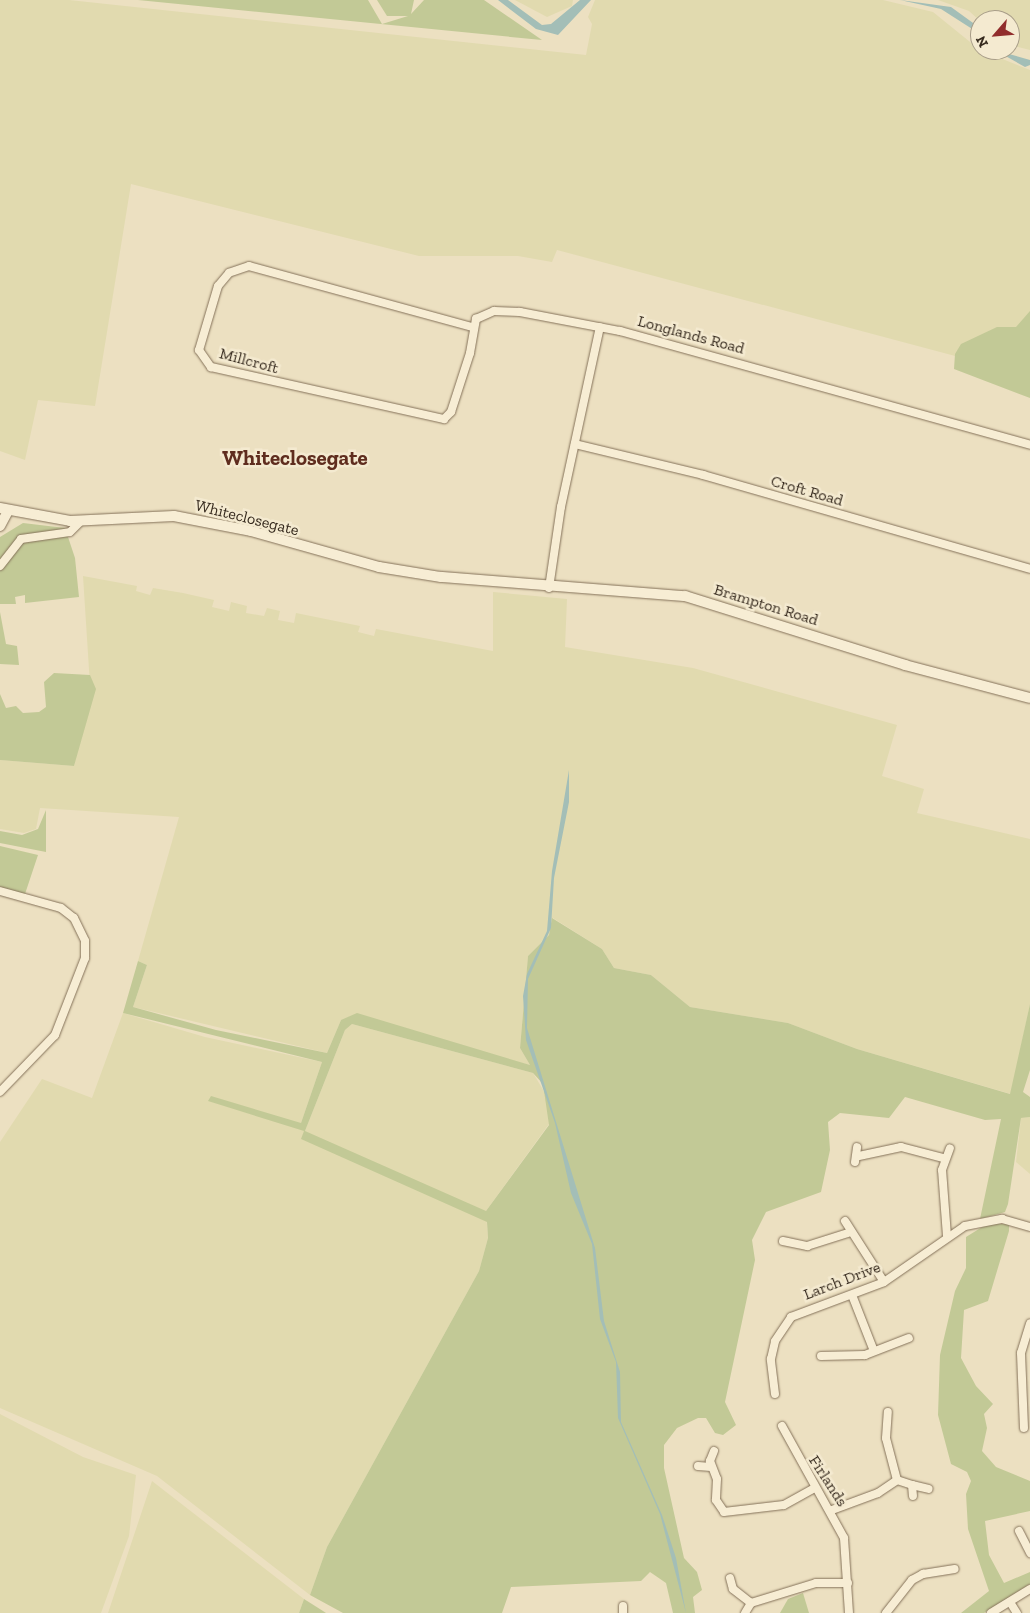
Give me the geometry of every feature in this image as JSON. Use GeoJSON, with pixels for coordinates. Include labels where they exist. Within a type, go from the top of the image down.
{"type":"FeatureCollection","features":[{"type":"Feature","properties":{"kind":"main road","name":"Whiteclosegate"},"geometry":{"type":"LineString","coordinates":[[4,509],[80,521],[137,516],[206,521],[379,567],[486,582]]}},
{"type":"Feature","properties":{"kind":"main road"},"geometry":{"type":"LineString","coordinates":[[0,526],[4,509]]}},
{"type":"Feature","properties":{"kind":"main road","name":"Brampton Road"},"geometry":{"type":"LineString","coordinates":[[486,582],[549,588],[686,596],[904,665],[1030,698]]}},
{"type":"Feature","properties":{"kind":"street","name":"Millcroft"},"geometry":{"type":"LineString","coordinates":[[250,266],[472,326],[470,353],[452,412],[441,420],[211,367],[199,350],[218,286],[229,273],[250,266]]}},
{"type":"Feature","properties":{"kind":"street"},"geometry":{"type":"LineString","coordinates":[[472,326],[481,316],[502,311],[600,327],[575,444],[549,588]]}},
{"type":"Feature","properties":{"kind":"street","name":"Longlands Road"},"geometry":{"type":"LineString","coordinates":[[600,327],[1030,445]]}},
{"type":"Feature","properties":{"kind":"street","name":"Croft Road"},"geometry":{"type":"LineString","coordinates":[[575,444],[703,475],[1030,569]]}},
{"type":"Feature","properties":{"kind":"street"},"geometry":{"type":"LineString","coordinates":[[0,566],[21,539],[70,532],[80,521]]}},
{"type":"Feature","properties":{"kind":"street"},"geometry":{"type":"LineString","coordinates":[[0,891],[62,908],[74,918],[85,941],[85,958],[55,1035],[0,1092]]}},
{"type":"Feature","properties":{"kind":"street"},"geometry":{"type":"LineString","coordinates":[[858,1147],[857,1159],[901,1147],[944,1158]]}},
{"type":"Feature","properties":{"kind":"street"},"geometry":{"type":"LineString","coordinates":[[947,1236],[944,1158],[950,1148]]}},
{"type":"Feature","properties":{"kind":"street","name":"Larch Drive"},"geometry":{"type":"LineString","coordinates":[[775,1394],[771,1360],[784,1324],[799,1312],[852,1295],[884,1282],[947,1236],[990,1220],[1030,1227]]}},
{"type":"Feature","properties":{"kind":"street"},"geometry":{"type":"LineString","coordinates":[[845,1221],[848,1232],[884,1282]]}},
{"type":"Feature","properties":{"kind":"street"},"geometry":{"type":"LineString","coordinates":[[783,1241],[807,1246],[848,1232]]}},
{"type":"Feature","properties":{"kind":"street"},"geometry":{"type":"LineString","coordinates":[[852,1295],[874,1351]]}},
{"type":"Feature","properties":{"kind":"street"},"geometry":{"type":"LineString","coordinates":[[1024,1428],[1021,1353],[1030,1322]]}},
{"type":"Feature","properties":{"kind":"street"},"geometry":{"type":"LineString","coordinates":[[821,1356],[874,1351],[909,1338]]}},
{"type":"Feature","properties":{"kind":"street"},"geometry":{"type":"LineString","coordinates":[[888,1412],[886,1438],[897,1480]]}},
{"type":"Feature","properties":{"kind":"street","name":"Firlands"},"geometry":{"type":"LineString","coordinates":[[782,1426],[815,1488],[832,1510],[846,1549],[849,1613]]}},
{"type":"Feature","properties":{"kind":"street"},"geometry":{"type":"LineString","coordinates":[[714,1451],[711,1467],[717,1479],[716,1500],[729,1514],[784,1505],[815,1488]]}},
{"type":"Feature","properties":{"kind":"street"},"geometry":{"type":"LineString","coordinates":[[698,1466],[711,1467]]}},
{"type":"Feature","properties":{"kind":"street"},"geometry":{"type":"LineString","coordinates":[[897,1480],[929,1489]]}},
{"type":"Feature","properties":{"kind":"street"},"geometry":{"type":"LineString","coordinates":[[832,1510],[878,1493],[897,1480]]}},
{"type":"Feature","properties":{"kind":"street"},"geometry":{"type":"LineString","coordinates":[[912,1485],[913,1496]]}},
{"type":"Feature","properties":{"kind":"street"},"geometry":{"type":"LineString","coordinates":[[1019,1530],[1029,1551]]}},
{"type":"Feature","properties":{"kind":"street"},"geometry":{"type":"LineString","coordinates":[[886,1613],[912,1580],[923,1574],[954,1569]]}},
{"type":"Feature","properties":{"kind":"street"},"geometry":{"type":"LineString","coordinates":[[730,1578],[733,1590],[751,1603]]}},
{"type":"Feature","properties":{"kind":"street"},"geometry":{"type":"LineString","coordinates":[[745,1613],[751,1603],[816,1584],[848,1583]]}},
{"type":"Feature","properties":{"kind":"street"},"geometry":{"type":"LineString","coordinates":[[991,1613],[1030,1589]]}},
{"type":"Feature","properties":{"kind":"street"},"geometry":{"type":"LineString","coordinates":[[1010,1602],[1017,1613]]}},
{"type":"Feature","properties":{"kind":"shaded area"},"geometry":{"type":"Polygon","coordinates":[[[0,0],[69,0],[586,55],[592,24],[588,17],[595,0],[883,0],[933,12],[970,42],[970,60],[1005,60],[1030,70],[1030,376],[557,250],[552,262],[518,256],[419,256],[131,184],[95,406],[38,400],[25,460],[0,451],[0,0]]]}},
{"type":"Feature","properties":{"kind":"shaded area"},"geometry":{"type":"Polygon","coordinates":[[[515,0],[573,0],[572,6],[547,17],[515,0]]]}},
{"type":"Feature","properties":{"kind":"shaded area"},"geometry":{"type":"Polygon","coordinates":[[[938,0],[1030,0],[1030,50],[1020,48],[1020,10],[969,11],[938,0]]]}},
{"type":"Feature","properties":{"kind":"shaded area"},"geometry":{"type":"Polygon","coordinates":[[[83,576],[137,586],[136,591],[150,595],[153,588],[214,600],[212,607],[229,611],[231,602],[247,606],[246,613],[264,616],[267,608],[280,611],[278,620],[294,623],[296,613],[360,626],[358,632],[374,636],[376,629],[493,651],[493,592],[567,599],[565,647],[693,668],[897,725],[882,776],[924,789],[917,813],[1030,839],[1030,1004],[1011,1094],[857,1049],[788,1023],[690,1007],[651,975],[614,968],[602,949],[553,918],[549,935],[528,956],[520,1048],[530,1065],[341,1020],[327,1053],[133,1007],[147,965],[138,961],[179,817],[40,808],[36,829],[24,833],[0,829],[0,760],[74,766],[90,685],[83,576]]]}},
{"type":"Feature","properties":{"kind":"shaded area"},"geometry":{"type":"Polygon","coordinates":[[[123,1013],[205,1037],[322,1062],[301,1123],[305,1131],[345,1030],[352,1024],[533,1073],[548,1098],[549,1124],[486,1211],[488,1238],[479,1271],[327,1547],[310,1595],[157,1476],[0,1408],[0,1142],[42,1079],[92,1098],[123,1013]]]}},
{"type":"Feature","properties":{"kind":"shaded area"},"geometry":{"type":"Polygon","coordinates":[[[1030,1117],[1030,1174],[1016,1162],[1021,1118],[1030,1117]]]}},
{"type":"Feature","properties":{"kind":"shaded area"},"geometry":{"type":"Polygon","coordinates":[[[0,1414],[83,1457],[136,1475],[129,1536],[101,1613],[0,1613],[0,1414]]]}},
{"type":"Feature","properties":{"kind":"shaded area"},"geometry":{"type":"Polygon","coordinates":[[[152,1481],[304,1599],[299,1613],[108,1613],[152,1481]]]}},
{"type":"Feature","properties":{"kind":"green space"},"geometry":{"type":"Polygon","coordinates":[[[138,0],[368,0],[382,24],[408,16],[387,16],[377,0],[414,0],[411,14],[424,0],[484,0],[542,40],[138,0]]]}},
{"type":"Feature","properties":{"kind":"green space"},"geometry":{"type":"Polygon","coordinates":[[[1030,311],[1030,398],[954,369],[955,354],[961,344],[997,327],[1016,327],[1030,311]]]}},
{"type":"Feature","properties":{"kind":"green space"},"geometry":{"type":"Polygon","coordinates":[[[23,523],[65,528],[75,558],[79,597],[25,603],[25,595],[15,597],[16,604],[0,604],[0,537],[23,523]]]}},
{"type":"Feature","properties":{"kind":"green space"},"geometry":{"type":"Polygon","coordinates":[[[0,612],[6,644],[17,646],[19,665],[0,664],[0,612]]]}},
{"type":"Feature","properties":{"kind":"green space"},"geometry":{"type":"Polygon","coordinates":[[[54,673],[90,675],[96,689],[74,766],[0,760],[0,694],[6,708],[16,706],[23,713],[39,712],[46,707],[44,682],[54,673]]]}},
{"type":"Feature","properties":{"kind":"green space"},"geometry":{"type":"Polygon","coordinates":[[[46,810],[46,852],[0,843],[0,831],[22,835],[38,829],[46,810]]]}},
{"type":"Feature","properties":{"kind":"green space"},"geometry":{"type":"Polygon","coordinates":[[[0,846],[38,855],[25,894],[0,889],[0,846]]]}},
{"type":"Feature","properties":{"kind":"green space"},"geometry":{"type":"Polygon","coordinates":[[[552,918],[602,949],[614,968],[651,975],[690,1007],[788,1023],[857,1049],[1010,1094],[1030,1004],[1030,1070],[1023,1092],[1030,1097],[1030,1117],[1021,1118],[1008,1204],[1005,1212],[980,1219],[1001,1119],[985,1120],[905,1097],[889,1118],[840,1113],[828,1122],[830,1150],[821,1192],[766,1212],[752,1240],[755,1260],[725,1402],[736,1425],[723,1435],[715,1433],[706,1418],[698,1418],[677,1428],[664,1445],[664,1468],[684,1558],[697,1572],[702,1590],[693,1597],[695,1613],[673,1613],[666,1583],[650,1572],[641,1581],[511,1587],[502,1613],[343,1613],[310,1595],[327,1547],[479,1271],[488,1238],[487,1222],[301,1139],[304,1131],[208,1101],[211,1096],[301,1123],[322,1062],[123,1013],[138,961],[147,965],[133,1007],[216,1030],[327,1053],[341,1020],[357,1013],[530,1065],[520,1048],[528,956],[549,935],[552,918]],[[352,1024],[345,1030],[305,1131],[486,1211],[549,1125],[543,1084],[533,1073],[352,1024]]]}},
{"type":"Feature","properties":{"kind":"green space"},"geometry":{"type":"Polygon","coordinates":[[[987,1224],[1009,1224],[1009,1231],[988,1301],[964,1310],[961,1358],[976,1386],[993,1404],[984,1414],[987,1428],[982,1451],[996,1467],[1030,1481],[1030,1511],[985,1521],[989,1555],[1004,1583],[1030,1572],[1030,1584],[984,1613],[961,1613],[989,1591],[968,1529],[966,1494],[971,1481],[967,1472],[951,1464],[938,1415],[940,1355],[955,1291],[966,1268],[966,1237],[987,1224]]]}},
{"type":"Feature","properties":{"kind":"green space"},"geometry":{"type":"Polygon","coordinates":[[[803,1593],[809,1613],[780,1613],[788,1599],[803,1593]]]}},
{"type":"Feature","properties":{"kind":"green space"},"geometry":{"type":"Polygon","coordinates":[[[304,1599],[323,1611],[326,1613],[299,1613],[304,1599]]]}},
{"type":"Feature","properties":{"kind":"water"},"geometry":{"type":"Polygon","coordinates":[[[498,0],[508,0],[542,25],[551,24],[580,0],[591,0],[558,35],[536,29],[498,0]]]}},
{"type":"Feature","properties":{"kind":"water"},"geometry":{"type":"Polygon","coordinates":[[[900,0],[951,7],[970,21],[970,28],[941,9],[900,0]]]}},
{"type":"Feature","properties":{"kind":"water"},"geometry":{"type":"Polygon","coordinates":[[[1020,57],[1030,60],[1030,65],[1025,67],[1013,60],[1020,60],[1020,57]]]}},
{"type":"Feature","properties":{"kind":"water"},"geometry":{"type":"Polygon","coordinates":[[[569,770],[569,802],[554,878],[551,928],[528,979],[527,1028],[595,1248],[604,1321],[620,1372],[621,1422],[662,1515],[676,1558],[686,1613],[660,1514],[618,1418],[616,1362],[600,1319],[592,1244],[571,1193],[555,1123],[526,1040],[523,996],[527,974],[547,931],[552,871],[569,770]]]}},
{"type":"Feature","properties":{"kind":"district","name":"Whiteclosegate"},"geometry":{"type":"Point","coordinates":[295,458]}}]}
